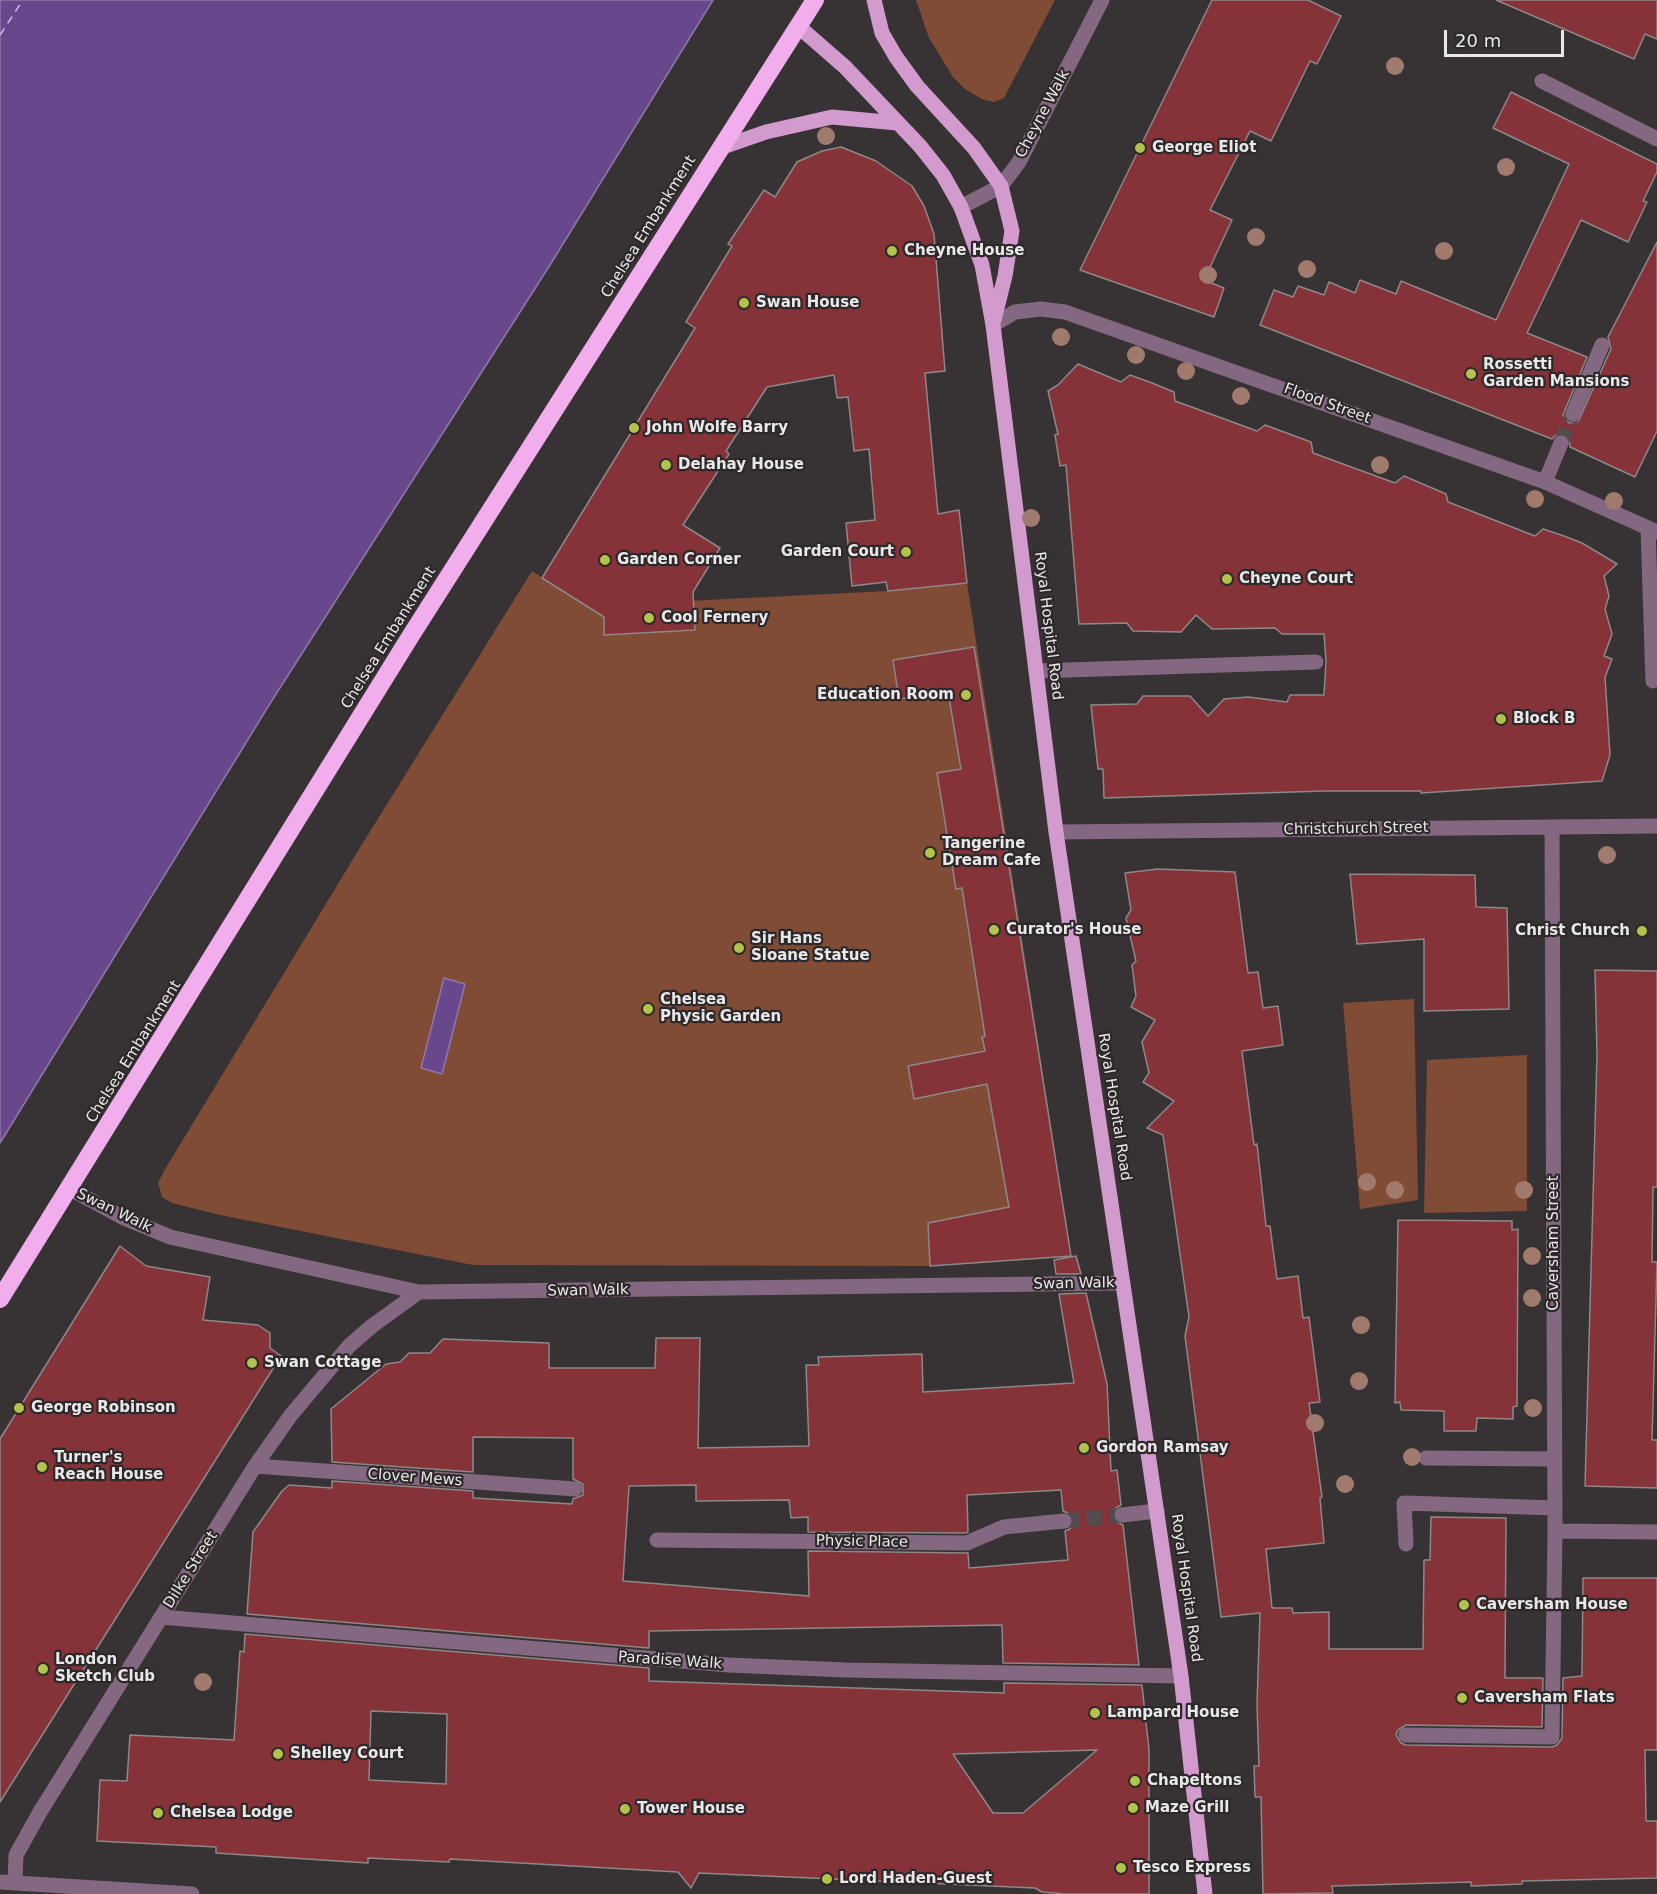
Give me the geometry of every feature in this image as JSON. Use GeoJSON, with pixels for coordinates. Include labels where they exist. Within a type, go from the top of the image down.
{"type":"FeatureCollection","features":[{"type":"Feature","properties":{"kind":"highway","name":"Chelsea Embankment"},"geometry":{"type":"LineString","coordinates":[[0,1299],[410,637],[815,0]]}},
{"type":"Feature","properties":{"kind":"main road","name":"Royal Hospital Road"},"geometry":{"type":"LineString","coordinates":[[874,0],[882,33],[896,57],[917,86],[974,148],[1001,186],[1012,231],[1005,276],[993,325]]}},
{"type":"Feature","properties":{"kind":"main road","name":"Royal Hospital Road"},"geometry":{"type":"LineString","coordinates":[[798,26],[845,67],[943,175],[962,207],[982,265],[993,325],[1056,832],[1181,1676],[1205,1894]]}},
{"type":"Feature","properties":{"kind":"main road"},"geometry":{"type":"LineString","coordinates":[[720,148],[766,132],[817,119],[852,117],[897,123]]}},
{"type":"Feature","properties":{"kind":"street","name":"Cheyne Walk"},"geometry":{"type":"LineString","coordinates":[[962,207],[1001,186],[1019,162],[1102,0]]}},
{"type":"Feature","properties":{"kind":"street"},"geometry":{"type":"LineString","coordinates":[[1542,81],[1657,139]]}},
{"type":"Feature","properties":{"kind":"street","name":"Flood Street"},"geometry":{"type":"LineString","coordinates":[[993,325],[1015,312],[1041,309],[1065,312],[1545,482],[1653,530]]}},
{"type":"Feature","properties":{"kind":"street"},"geometry":{"type":"LineString","coordinates":[[1574,414],[1602,345]]}},
{"type":"Feature","properties":{"kind":"street"},"geometry":{"type":"LineString","coordinates":[[1545,482],[1561,443]]}},
{"type":"Feature","properties":{"kind":"street"},"geometry":{"type":"LineString","coordinates":[[1653,530],[1653,681]]}},
{"type":"Feature","properties":{"kind":"street"},"geometry":{"type":"LineString","coordinates":[[1036,671],[1316,662]]}},
{"type":"Feature","properties":{"kind":"street","name":"Christchurch Street"},"geometry":{"type":"LineString","coordinates":[[1056,832],[1657,826]]}},
{"type":"Feature","properties":{"kind":"street","name":"Caversham Street"},"geometry":{"type":"LineString","coordinates":[[1406,1735],[1552,1737],[1556,1531],[1552,827]]}},
{"type":"Feature","properties":{"kind":"street","name":"Swan Walk"},"geometry":{"type":"LineString","coordinates":[[70,1189],[122,1217],[170,1237],[419,1292],[1123,1283]]}},
{"type":"Feature","properties":{"kind":"street","name":"Dilke Street"},"geometry":{"type":"LineString","coordinates":[[8,1883],[16,1856],[40,1812],[255,1466],[291,1415],[342,1354],[372,1326],[419,1292]]}},
{"type":"Feature","properties":{"kind":"street"},"geometry":{"type":"LineString","coordinates":[[1426,1458],[1555,1459]]}},
{"type":"Feature","properties":{"kind":"street","name":"Clover Mews"},"geometry":{"type":"LineString","coordinates":[[255,1466],[575,1489]]}},
{"type":"Feature","properties":{"kind":"street"},"geometry":{"type":"LineString","coordinates":[[1406,1544],[1404,1503],[1555,1508]]}},
{"type":"Feature","properties":{"kind":"street"},"geometry":{"type":"LineString","coordinates":[[1122,1515],[1157,1511]]}},
{"type":"Feature","properties":{"kind":"street","name":"Physic Place"},"geometry":{"type":"LineString","coordinates":[[657,1540],[967,1543],[1004,1527],[1064,1521]]}},
{"type":"Feature","properties":{"kind":"street"},"geometry":{"type":"LineString","coordinates":[[1556,1531],[1657,1532]]}},
{"type":"Feature","properties":{"kind":"street","name":"Paradise Walk"},"geometry":{"type":"LineString","coordinates":[[161,1617],[729,1665],[846,1671],[1181,1676]]}},
{"type":"Feature","properties":{"kind":"street"},"geometry":{"type":"LineString","coordinates":[[8,1883],[192,1894]]}},
{"type":"Feature","properties":{"kind":"shaded area"},"geometry":{"type":"Polygon","coordinates":[[[0,0],[713,0],[550,265],[271,702],[0,1143],[0,0]]]}},
{"type":"Feature","properties":{"kind":"shaded area"},"geometry":{"type":"Polygon","coordinates":[[[916,0],[1055,0],[1004,98],[994,102],[982,99],[965,89],[953,77],[929,38],[916,0]]]}},
{"type":"Feature","properties":{"kind":"shaded area","name":"Chelsea Physic Garden"},"geometry":{"type":"Polygon","coordinates":[[[532,571],[586,606],[888,591],[967,583],[1071,1256],[930,1266],[473,1265],[220,1215],[172,1203],[162,1197],[158,1183],[164,1171],[361,846],[532,571]]]}},
{"type":"Feature","properties":{"kind":"shaded area"},"geometry":{"type":"Polygon","coordinates":[[[444,978],[465,984],[442,1074],[421,1068],[444,978]]]}},
{"type":"Feature","properties":{"kind":"shaded area"},"geometry":{"type":"Polygon","coordinates":[[[1414,999],[1418,1200],[1360,1209],[1343,1003],[1414,999]]]}},
{"type":"Feature","properties":{"kind":"shaded area"},"geometry":{"type":"Polygon","coordinates":[[[1527,1055],[1527,1211],[1424,1213],[1427,1060],[1527,1055]]]}},
{"type":"Feature","properties":{"kind":"building"},"geometry":{"type":"Polygon","coordinates":[[[1212,0],[1308,0],[1341,16],[1317,64],[1310,61],[1271,141],[1250,131],[1210,210],[1232,220],[1204,280],[1224,288],[1214,317],[1080,270],[1212,0]]]}},
{"type":"Feature","properties":{"kind":"building"},"geometry":{"type":"Polygon","coordinates":[[[1496,0],[1657,0],[1657,39],[1645,34],[1634,59],[1496,0]]]}},
{"type":"Feature","properties":{"kind":"building","name":"Rossetti Garden Mansions"},"geometry":{"type":"Polygon","coordinates":[[[1511,92],[1657,164],[1657,172],[1643,201],[1647,202],[1628,242],[1581,220],[1527,333],[1587,357],[1563,415],[1569,423],[1578,422],[1611,349],[1608,337],[1657,242],[1657,431],[1635,477],[1570,447],[1569,438],[1564,434],[1556,435],[1552,439],[1260,325],[1274,290],[1293,297],[1298,286],[1324,295],[1329,282],[1355,293],[1360,280],[1396,294],[1401,281],[1496,320],[1569,164],[1493,128],[1511,92]]]}},
{"type":"Feature","properties":{"kind":"building"},"geometry":{"type":"Polygon","coordinates":[[[841,147],[876,161],[912,186],[924,206],[934,234],[945,371],[925,373],[938,514],[959,510],[967,583],[888,591],[886,582],[852,586],[846,523],[875,520],[869,449],[854,451],[848,397],[837,398],[834,375],[767,387],[726,451],[729,454],[683,525],[720,548],[693,592],[695,630],[604,635],[604,617],[542,578],[695,328],[686,322],[732,246],[728,244],[764,190],[775,197],[797,162],[822,151],[841,147]]]}},
{"type":"Feature","properties":{"kind":"building","name":"Cheyne Court"},"geometry":{"type":"Polygon","coordinates":[[[1078,364],[1121,382],[1130,375],[1152,383],[1174,392],[1175,401],[1257,431],[1265,425],[1311,442],[1313,453],[1395,483],[1404,476],[1446,494],[1448,502],[1535,536],[1543,529],[1564,536],[1582,543],[1617,564],[1604,576],[1609,596],[1605,609],[1612,634],[1604,656],[1612,659],[1605,677],[1610,755],[1602,781],[1421,793],[1421,791],[1324,791],[1104,798],[1103,769],[1098,769],[1091,705],[1137,704],[1143,696],[1190,696],[1208,716],[1224,699],[1248,697],[1287,702],[1290,695],[1324,695],[1326,661],[1324,634],[1282,634],[1275,628],[1212,629],[1196,615],[1181,632],[1133,631],[1127,623],[1079,624],[1066,465],[1060,466],[1055,435],[1058,434],[1048,391],[1058,385],[1078,364]]]}},
{"type":"Feature","properties":{"kind":"building"},"geometry":{"type":"Polygon","coordinates":[[[974,647],[1071,1256],[930,1266],[928,1223],[1009,1207],[987,1084],[914,1099],[908,1066],[985,1051],[982,1037],[985,1036],[962,888],[956,889],[937,773],[961,769],[948,691],[899,699],[893,660],[974,647]]]}},
{"type":"Feature","properties":{"kind":"building"},"geometry":{"type":"Polygon","coordinates":[[[1158,869],[1235,872],[1248,973],[1258,972],[1263,1008],[1278,1006],[1283,1045],[1242,1051],[1254,1145],[1257,1144],[1266,1226],[1270,1226],[1277,1279],[1298,1276],[1303,1318],[1309,1317],[1320,1402],[1309,1403],[1322,1497],[1320,1498],[1324,1543],[1266,1549],[1272,1608],[1292,1608],[1293,1613],[1329,1612],[1329,1649],[1423,1649],[1424,1560],[1430,1560],[1431,1517],[1506,1518],[1505,1678],[1543,1678],[1542,1727],[1406,1725],[1398,1730],[1396,1735],[1401,1743],[1406,1745],[1552,1747],[1557,1745],[1562,1738],[1563,1678],[1582,1676],[1583,1578],[1657,1578],[1657,1750],[1645,1750],[1646,1821],[1657,1821],[1657,1878],[1522,1881],[1522,1884],[1471,1886],[1471,1882],[1332,1886],[1333,1893],[1263,1894],[1261,1797],[1255,1797],[1254,1766],[1259,1766],[1257,1704],[1260,1613],[1221,1617],[1185,1336],[1189,1317],[1163,1135],[1147,1128],[1174,1101],[1143,1082],[1149,1073],[1142,1042],[1155,1020],[1131,1007],[1136,996],[1132,965],[1136,961],[1126,918],[1131,910],[1125,873],[1158,869]]]}},
{"type":"Feature","properties":{"kind":"building"},"geometry":{"type":"Polygon","coordinates":[[[1350,874],[1475,875],[1476,907],[1507,908],[1509,1009],[1424,1011],[1424,939],[1357,944],[1350,874]]]}},
{"type":"Feature","properties":{"kind":"building"},"geometry":{"type":"Polygon","coordinates":[[[1595,970],[1657,971],[1657,1187],[1653,1187],[1652,1262],[1657,1262],[1652,1440],[1657,1440],[1657,1488],[1585,1486],[1597,1055],[1595,970]]]}},
{"type":"Feature","properties":{"kind":"building"},"geometry":{"type":"Polygon","coordinates":[[[1398,1220],[1512,1221],[1512,1230],[1518,1229],[1517,1406],[1513,1407],[1513,1419],[1477,1418],[1476,1431],[1444,1431],[1444,1411],[1401,1410],[1400,1402],[1395,1403],[1398,1220]]]}},
{"type":"Feature","properties":{"kind":"building"},"geometry":{"type":"Polygon","coordinates":[[[120,1246],[146,1266],[210,1277],[203,1320],[258,1325],[270,1333],[270,1348],[281,1356],[0,1802],[0,1439],[120,1246]]]}},
{"type":"Feature","properties":{"kind":"building"},"geometry":{"type":"Polygon","coordinates":[[[1076,1256],[1081,1274],[1056,1274],[1054,1260],[1076,1256]]]}},
{"type":"Feature","properties":{"kind":"building"},"geometry":{"type":"Polygon","coordinates":[[[1086,1293],[1107,1384],[1111,1471],[1117,1470],[1121,1505],[1116,1508],[1112,1516],[1115,1521],[1123,1525],[1139,1665],[1003,1663],[1002,1625],[649,1631],[649,1648],[247,1614],[253,1532],[282,1491],[289,1485],[332,1488],[332,1481],[473,1491],[473,1498],[572,1504],[573,1499],[583,1495],[583,1484],[573,1479],[573,1438],[473,1437],[473,1472],[332,1462],[331,1409],[386,1364],[400,1362],[409,1353],[430,1353],[443,1339],[549,1343],[549,1368],[655,1368],[656,1338],[700,1338],[698,1448],[809,1446],[806,1365],[819,1365],[818,1357],[922,1354],[923,1392],[1074,1383],[1059,1294],[1086,1293]],[[696,1485],[629,1486],[623,1581],[809,1596],[808,1551],[968,1553],[969,1568],[1068,1560],[1065,1531],[1070,1529],[1074,1521],[1072,1515],[1063,1511],[1061,1490],[967,1495],[968,1532],[965,1533],[808,1532],[808,1517],[791,1518],[789,1500],[696,1501],[696,1485]]]}},
{"type":"Feature","properties":{"kind":"building"},"geometry":{"type":"Polygon","coordinates":[[[245,1634],[649,1668],[649,1681],[1004,1693],[1004,1683],[1142,1685],[1149,1750],[1149,1894],[1065,1894],[1042,1892],[1035,1888],[699,1873],[691,1888],[678,1872],[450,1859],[449,1862],[368,1858],[368,1863],[216,1853],[216,1847],[97,1841],[100,1780],[127,1781],[130,1735],[234,1740],[240,1651],[244,1652],[245,1634]],[[371,1711],[369,1780],[446,1784],[447,1714],[371,1711]],[[1097,1750],[953,1754],[993,1813],[1023,1813],[1097,1750]]]}},
{"type":"Feature","properties":{"kind":"ferry route"},"geometry":{"type":"LineString","coordinates":[[0,35],[23,0]]}},
{"type":"Feature","properties":{"kind":"tunnel"},"geometry":{"type":"LineString","coordinates":[[1561,443],[1573,414]]}},
{"type":"Feature","properties":{"kind":"tunnel"},"geometry":{"type":"LineString","coordinates":[[1064,1521],[1122,1515]]}},
{"type":"Feature","properties":{"kind":"place","name":"George Eliot"},"geometry":{"type":"Point","coordinates":[1140,148]}},
{"type":"Feature","properties":{"kind":"place","name":"Cheyne House"},"geometry":{"type":"Point","coordinates":[892,251]}},
{"type":"Feature","properties":{"kind":"place","name":"Swan House"},"geometry":{"type":"Point","coordinates":[744,303]}},
{"type":"Feature","properties":{"kind":"place","name":"Rossetti Garden Mansions"},"geometry":{"type":"Point","coordinates":[1471,374]}},
{"type":"Feature","properties":{"kind":"place","name":"John Wolfe Barry"},"geometry":{"type":"Point","coordinates":[634,428]}},
{"type":"Feature","properties":{"kind":"place","name":"Delahay House"},"geometry":{"type":"Point","coordinates":[666,465]}},
{"type":"Feature","properties":{"kind":"place","name":"Garden Court"},"geometry":{"type":"Point","coordinates":[906,552]}},
{"type":"Feature","properties":{"kind":"place","name":"Garden Corner"},"geometry":{"type":"Point","coordinates":[605,560]}},
{"type":"Feature","properties":{"kind":"place","name":"Cheyne Court"},"geometry":{"type":"Point","coordinates":[1227,579]}},
{"type":"Feature","properties":{"kind":"place","name":"Cool Fernery"},"geometry":{"type":"Point","coordinates":[649,618]}},
{"type":"Feature","properties":{"kind":"place","name":"Education Room"},"geometry":{"type":"Point","coordinates":[966,695]}},
{"type":"Feature","properties":{"kind":"place","name":"Block B"},"geometry":{"type":"Point","coordinates":[1501,719]}},
{"type":"Feature","properties":{"kind":"place","name":"Tangerine Dream Cafe"},"geometry":{"type":"Point","coordinates":[930,853]}},
{"type":"Feature","properties":{"kind":"place","name":"Curator's House"},"geometry":{"type":"Point","coordinates":[994,930]}},
{"type":"Feature","properties":{"kind":"place","name":"Christ Church"},"geometry":{"type":"Point","coordinates":[1642,931]}},
{"type":"Feature","properties":{"kind":"place","name":"Sir Hans Sloane Statue"},"geometry":{"type":"Point","coordinates":[739,948]}},
{"type":"Feature","properties":{"kind":"place","name":"Chelsea Physic Garden"},"geometry":{"type":"Point","coordinates":[648,1009]}},
{"type":"Feature","properties":{"kind":"place","name":"Swan Cottage"},"geometry":{"type":"Point","coordinates":[252,1363]}},
{"type":"Feature","properties":{"kind":"place","name":"George Robinson"},"geometry":{"type":"Point","coordinates":[19,1408]}},
{"type":"Feature","properties":{"kind":"place","name":"Gordon Ramsay"},"geometry":{"type":"Point","coordinates":[1084,1448]}},
{"type":"Feature","properties":{"kind":"place","name":"Turner's Reach House"},"geometry":{"type":"Point","coordinates":[42,1467]}},
{"type":"Feature","properties":{"kind":"place","name":"Caversham House"},"geometry":{"type":"Point","coordinates":[1464,1605]}},
{"type":"Feature","properties":{"kind":"place","name":"London Sketch Club"},"geometry":{"type":"Point","coordinates":[43,1669]}},
{"type":"Feature","properties":{"kind":"place","name":"Caversham Flats"},"geometry":{"type":"Point","coordinates":[1462,1698]}},
{"type":"Feature","properties":{"kind":"place","name":"Lampard House"},"geometry":{"type":"Point","coordinates":[1095,1713]}},
{"type":"Feature","properties":{"kind":"place","name":"Shelley Court"},"geometry":{"type":"Point","coordinates":[278,1754]}},
{"type":"Feature","properties":{"kind":"place","name":"Chapeltons"},"geometry":{"type":"Point","coordinates":[1135,1781]}},
{"type":"Feature","properties":{"kind":"place","name":"Maze Grill"},"geometry":{"type":"Point","coordinates":[1133,1808]}},
{"type":"Feature","properties":{"kind":"place","name":"Tower House"},"geometry":{"type":"Point","coordinates":[625,1809]}},
{"type":"Feature","properties":{"kind":"place","name":"Chelsea Lodge"},"geometry":{"type":"Point","coordinates":[158,1813]}},
{"type":"Feature","properties":{"kind":"place","name":"Tesco Express"},"geometry":{"type":"Point","coordinates":[1121,1868]}},
{"type":"Feature","properties":{"kind":"place","name":"Lord Haden-Guest"},"geometry":{"type":"Point","coordinates":[827,1879]}}]}
